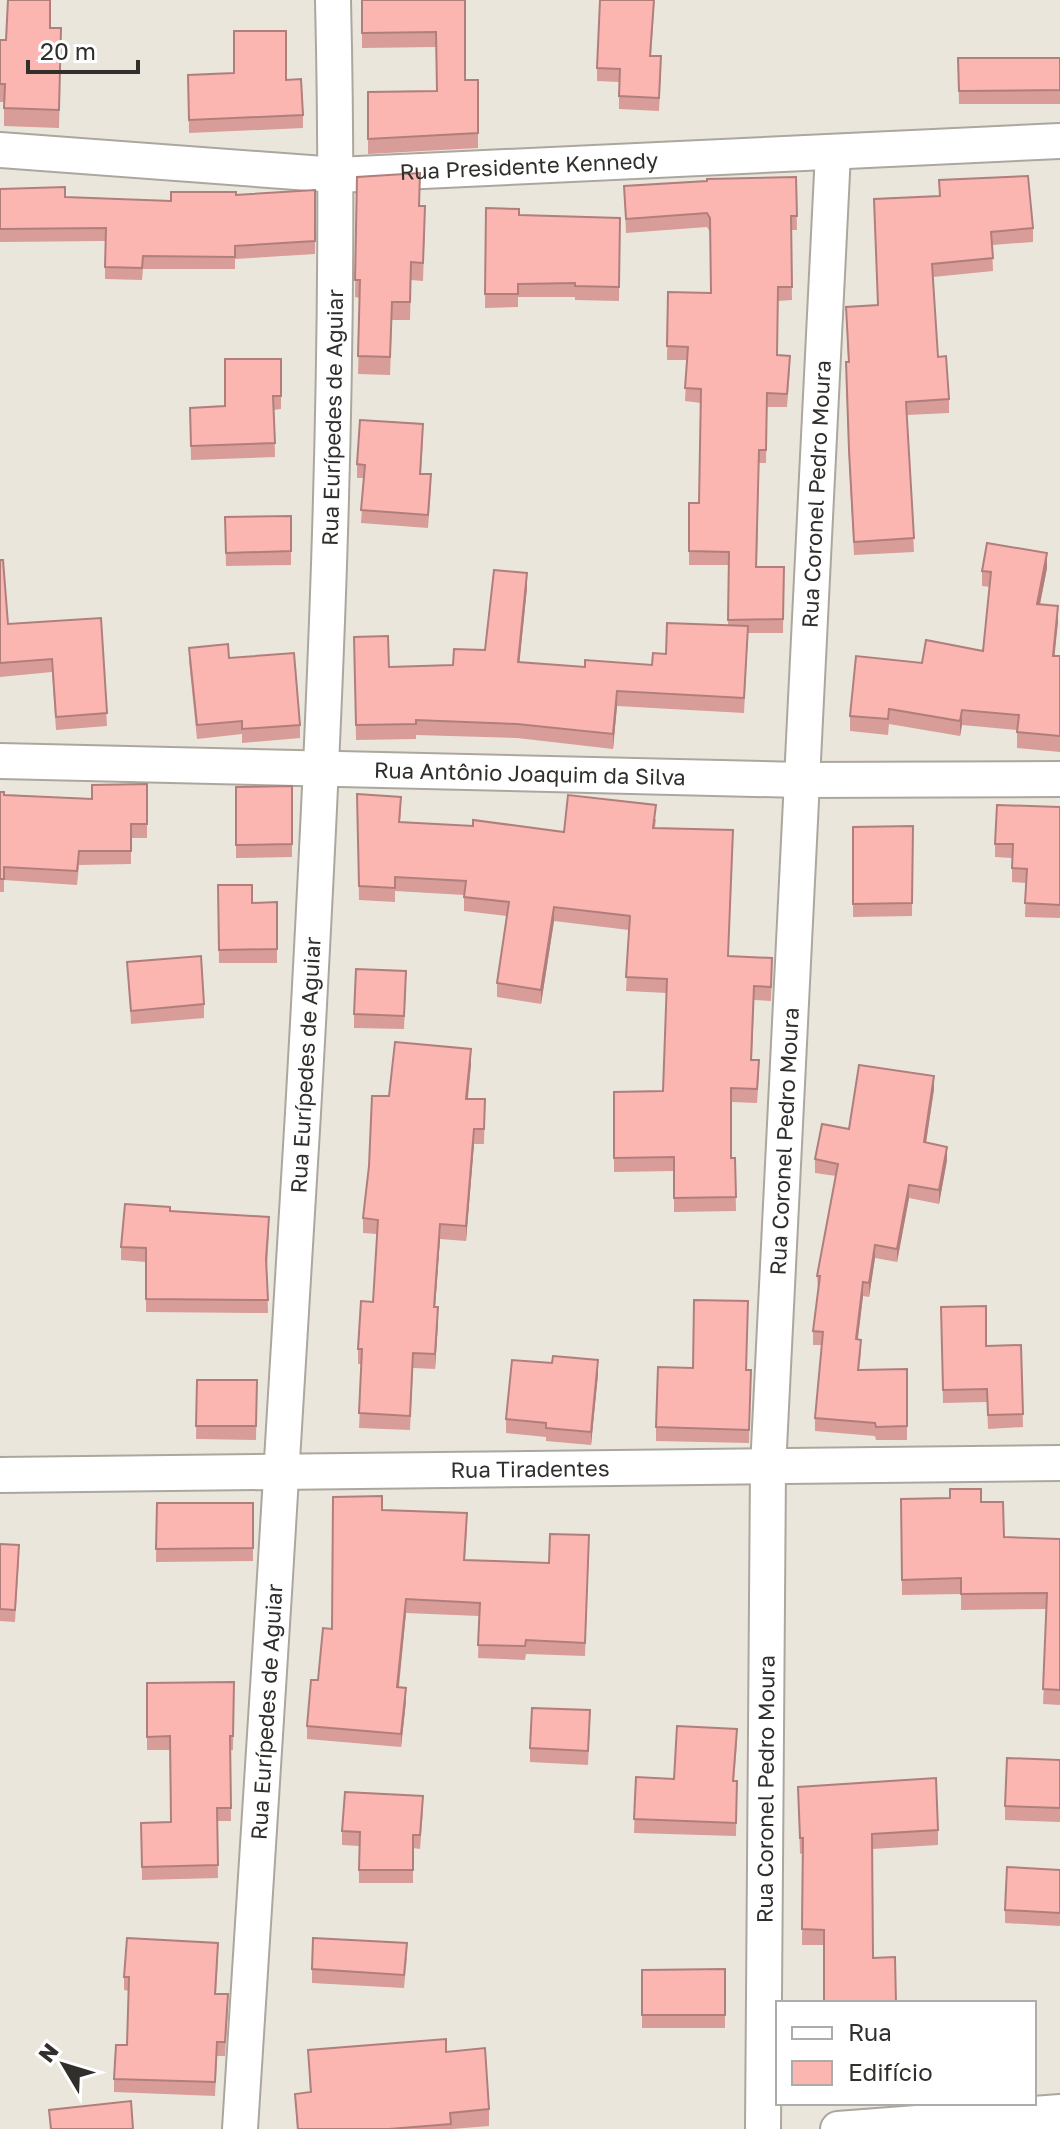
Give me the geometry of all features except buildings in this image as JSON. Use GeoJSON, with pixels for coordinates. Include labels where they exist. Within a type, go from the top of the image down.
{"type":"FeatureCollection","features":[{"type":"Feature","properties":{"kind":"street","name":"Rua Eurípedes de Aguiar"},"geometry":{"type":"LineString","coordinates":[[240,2129],[323,769],[337,175],[333,0]]}},
{"type":"Feature","properties":{"kind":"street","name":"Rua Presidente Kennedy"},"geometry":{"type":"LineString","coordinates":[[0,150],[337,175],[1060,141]]}},
{"type":"Feature","properties":{"kind":"street","name":"Rua Coronel Pedro Moura"},"geometry":{"type":"LineString","coordinates":[[763,2129],[768,1468],[833,153]]}},
{"type":"Feature","properties":{"kind":"street","name":"Rua Antônio Joaquim da Silva"},"geometry":{"type":"LineString","coordinates":[[0,761],[801,780],[1060,779]]}},
{"type":"Feature","properties":{"kind":"street","name":"Rua Tiradentes"},"geometry":{"type":"LineString","coordinates":[[0,1475],[1060,1463]]}},
{"type":"Feature","properties":{"kind":"street"},"geometry":{"type":"LineString","coordinates":[[838,2129],[1060,2112]]}}]}
